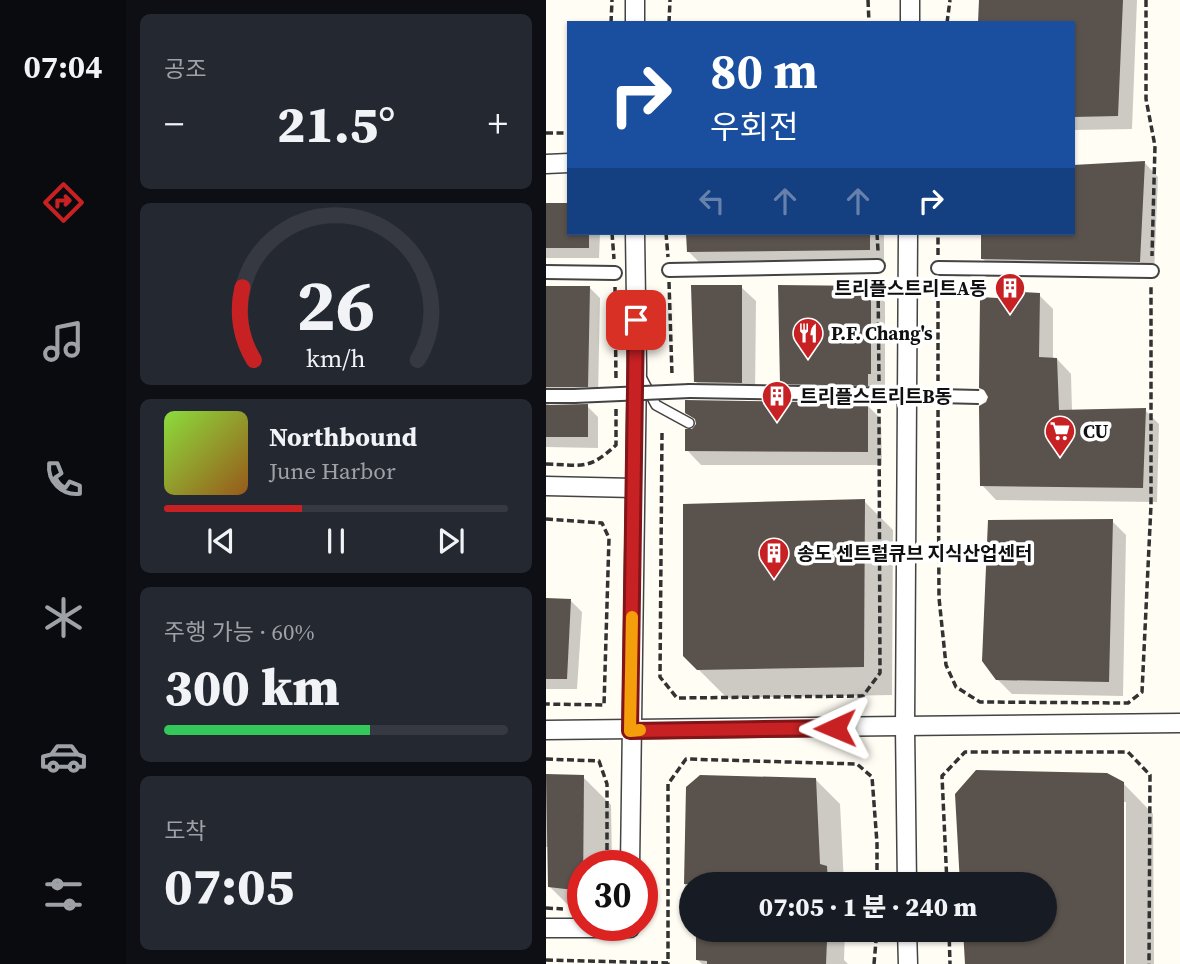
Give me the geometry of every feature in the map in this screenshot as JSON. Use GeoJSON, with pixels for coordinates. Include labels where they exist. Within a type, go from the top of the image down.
{"type":"FeatureCollection","features":[{"type":"Feature","properties":{"kind":"street"},"geometry":{"type":"LineString","coordinates":[[635,0],[635,21]]}},
{"type":"Feature","properties":{"kind":"street"},"geometry":{"type":"LineString","coordinates":[[910,0],[910,21]]}},
{"type":"Feature","properties":{"kind":"street"},"geometry":{"type":"LineString","coordinates":[[546,164],[567,163]]}},
{"type":"Feature","properties":{"kind":"street"},"geometry":{"type":"LineString","coordinates":[[906,872],[908,235]]}},
{"type":"Feature","properties":{"kind":"street"},"geometry":{"type":"LineString","coordinates":[[630,850],[638,236]]}},
{"type":"Feature","properties":{"kind":"street"},"geometry":{"type":"LineString","coordinates":[[669,270],[878,266]]}},
{"type":"Feature","properties":{"kind":"street"},"geometry":{"type":"LineString","coordinates":[[938,268],[1152,271]]}},
{"type":"Feature","properties":{"kind":"street"},"geometry":{"type":"LineString","coordinates":[[546,272],[615,273]]}},
{"type":"Feature","properties":{"kind":"street"},"geometry":{"type":"LineString","coordinates":[[546,396],[690,391],[979,397]]}},
{"type":"Feature","properties":{"kind":"street"},"geometry":{"type":"LineString","coordinates":[[546,486],[634,488]]}},
{"type":"Feature","properties":{"kind":"street"},"geometry":{"type":"LineString","coordinates":[[546,730],[1180,723]]}},
{"type":"Feature","properties":{"kind":"street"},"geometry":{"type":"LineString","coordinates":[[546,928],[567,928]]}},
{"type":"Feature","properties":{"kind":"street"},"geometry":{"type":"LineString","coordinates":[[907,942],[908,964]]}},
{"type":"Feature","properties":{"kind":"lane"},"geometry":{"type":"LineString","coordinates":[[637,368],[656,405],[689,423]]}},
{"type":"Feature","properties":{"kind":"path"},"geometry":{"type":"LineString","coordinates":[[611,21],[612,0]]}},
{"type":"Feature","properties":{"kind":"path"},"geometry":{"type":"LineString","coordinates":[[668,21],[670,0]]}},
{"type":"Feature","properties":{"kind":"path"},"geometry":{"type":"LineString","coordinates":[[868,0],[869,21]]}},
{"type":"Feature","properties":{"kind":"path"},"geometry":{"type":"LineString","coordinates":[[947,21],[950,0]]}},
{"type":"Feature","properties":{"kind":"path"},"geometry":{"type":"LineString","coordinates":[[938,410],[939,598],[946,665],[956,687],[980,702],[1128,703],[1142,692],[1150,505],[1155,146],[1146,99],[1146,0]]}},
{"type":"Feature","properties":{"kind":"path"},"geometry":{"type":"LineString","coordinates":[[546,133],[567,133]]}},
{"type":"Feature","properties":{"kind":"path"},"geometry":{"type":"LineString","coordinates":[[612,235],[616,392]]}},
{"type":"Feature","properties":{"kind":"path"},"geometry":{"type":"LineString","coordinates":[[666,235],[671,375]]}},
{"type":"Feature","properties":{"kind":"path"},"geometry":{"type":"LineString","coordinates":[[938,235],[938,383]]}},
{"type":"Feature","properties":{"kind":"path"},"geometry":{"type":"LineString","coordinates":[[878,266],[879,385]]}},
{"type":"Feature","properties":{"kind":"path"},"geometry":{"type":"LineString","coordinates":[[662,433],[660,677],[677,698],[863,696],[880,673],[879,398]]}},
{"type":"Feature","properties":{"kind":"path"},"geometry":{"type":"LineString","coordinates":[[546,464],[590,465],[603,457],[616,445],[616,405]]}},
{"type":"Feature","properties":{"kind":"path"},"geometry":{"type":"LineString","coordinates":[[546,519],[602,523],[609,538],[604,705],[546,704]]}},
{"type":"Feature","properties":{"kind":"path"},"geometry":{"type":"LineString","coordinates":[[946,872],[942,776],[965,752],[1128,752],[1150,775],[1149,964]]}},
{"type":"Feature","properties":{"kind":"path"},"geometry":{"type":"LineString","coordinates":[[546,759],[599,761],[607,784],[607,850]]}},
{"type":"Feature","properties":{"kind":"path"},"geometry":{"type":"LineString","coordinates":[[546,960],[668,963],[668,784],[686,759],[857,764],[872,777],[877,872]]}},
{"type":"Feature","properties":{"kind":"path"},"geometry":{"type":"LineString","coordinates":[[874,964],[876,942]]}},
{"type":"Feature","properties":{"kind":"path"},"geometry":{"type":"LineString","coordinates":[[949,942],[950,964]]}},
{"type":"Feature","properties":{"kind":"building"},"geometry":{"type":"Polygon","coordinates":[[[979,0],[1123,0],[1118,116],[1075,117],[1075,21],[978,21],[979,0]]]}},
{"type":"Feature","properties":{"kind":"building"},"geometry":{"type":"Polygon","coordinates":[[[1145,161],[1140,262],[981,259],[981,235],[1075,235],[1075,165],[1145,161]]]}},
{"type":"Feature","properties":{"kind":"building"},"geometry":{"type":"Polygon","coordinates":[[[546,203],[567,203],[567,235],[589,235],[589,248],[546,248],[546,203]]]}},
{"type":"Feature","properties":{"kind":"building"},"geometry":{"type":"Polygon","coordinates":[[[686,235],[870,235],[870,250],[687,252],[686,235]]]}},
{"type":"Feature","properties":{"kind":"building"},"geometry":{"type":"Polygon","coordinates":[[[691,285],[742,285],[742,383],[694,382],[691,285]]]}},
{"type":"Feature","properties":{"kind":"building","name":"트리플스트리트B동"},"geometry":{"type":"Polygon","coordinates":[[[778,285],[871,286],[871,374],[868,374],[868,386],[780,384],[778,285]]]}},
{"type":"Feature","properties":{"kind":"building"},"geometry":{"type":"Polygon","coordinates":[[[546,286],[590,286],[588,387],[546,387],[546,286]]]}},
{"type":"Feature","properties":{"kind":"building","name":"트리플스트리트A동"},"geometry":{"type":"Polygon","coordinates":[[[1022,292],[1040,293],[1039,357],[1057,358],[1059,410],[1146,408],[1143,488],[980,486],[979,406],[986,402],[988,397],[984,390],[979,388],[980,297],[1015,299],[1022,292]]]}},
{"type":"Feature","properties":{"kind":"building","name":"트리플스트리트B동"},"geometry":{"type":"Polygon","coordinates":[[[685,400],[868,403],[868,452],[685,451],[685,429],[692,429],[696,424],[695,419],[685,413],[685,400]]]}},
{"type":"Feature","properties":{"kind":"building"},"geometry":{"type":"Polygon","coordinates":[[[588,404],[588,437],[546,437],[546,405],[588,404]]]}},
{"type":"Feature","properties":{"kind":"building","name":"송도 센트럴큐브 지식산업센터"},"geometry":{"type":"Polygon","coordinates":[[[865,499],[864,667],[697,670],[683,656],[683,504],[865,499]]]}},
{"type":"Feature","properties":{"kind":"building"},"geometry":{"type":"Polygon","coordinates":[[[1113,519],[1109,682],[996,680],[982,661],[988,520],[1113,519]]]}},
{"type":"Feature","properties":{"kind":"building"},"geometry":{"type":"Polygon","coordinates":[[[546,598],[571,599],[567,679],[546,679],[546,598]]]}},
{"type":"Feature","properties":{"kind":"building"},"geometry":{"type":"Polygon","coordinates":[[[976,770],[1107,773],[1124,782],[1124,964],[965,964],[964,942],[1057,942],[1057,872],[959,872],[955,794],[976,770]]]}},
{"type":"Feature","properties":{"kind":"building"},"geometry":{"type":"Polygon","coordinates":[[[546,774],[584,775],[583,850],[567,850],[567,889],[548,887],[546,774]]]}},
{"type":"Feature","properties":{"kind":"building"},"geometry":{"type":"Polygon","coordinates":[[[700,775],[816,778],[820,864],[827,866],[827,872],[684,872],[686,787],[700,775]]]}},
{"type":"Feature","properties":{"kind":"building"},"geometry":{"type":"Polygon","coordinates":[[[696,942],[827,942],[826,964],[707,964],[707,961],[696,960],[696,942]]]}},
{"type":"Feature","properties":{"kind":"slow traffic"},"geometry":{"type":"LineString","coordinates":[[632,617],[630,731],[640,730]]}},
{"type":"Feature","properties":{"kind":"place","name":"트리플스트리트A동"},"geometry":{"type":"Point","coordinates":[1010,315]}},
{"type":"Feature","properties":{"kind":"place","name":"P.F. Chang's"},"geometry":{"type":"Point","coordinates":[808,360]}},
{"type":"Feature","properties":{"kind":"place","name":"트리플스트리트B동"},"geometry":{"type":"Point","coordinates":[777,423]}},
{"type":"Feature","properties":{"kind":"place","name":"CU"},"geometry":{"type":"Point","coordinates":[1060,458]}},
{"type":"Feature","properties":{"kind":"place","name":"송도 센트럴큐브 지식산업센터"},"geometry":{"type":"Point","coordinates":[774,580]}},
{"type":"Feature","properties":{"kind":"route"},"geometry":{"type":"LineString","coordinates":[[636,320],[630,731],[835,728]]}}]}
